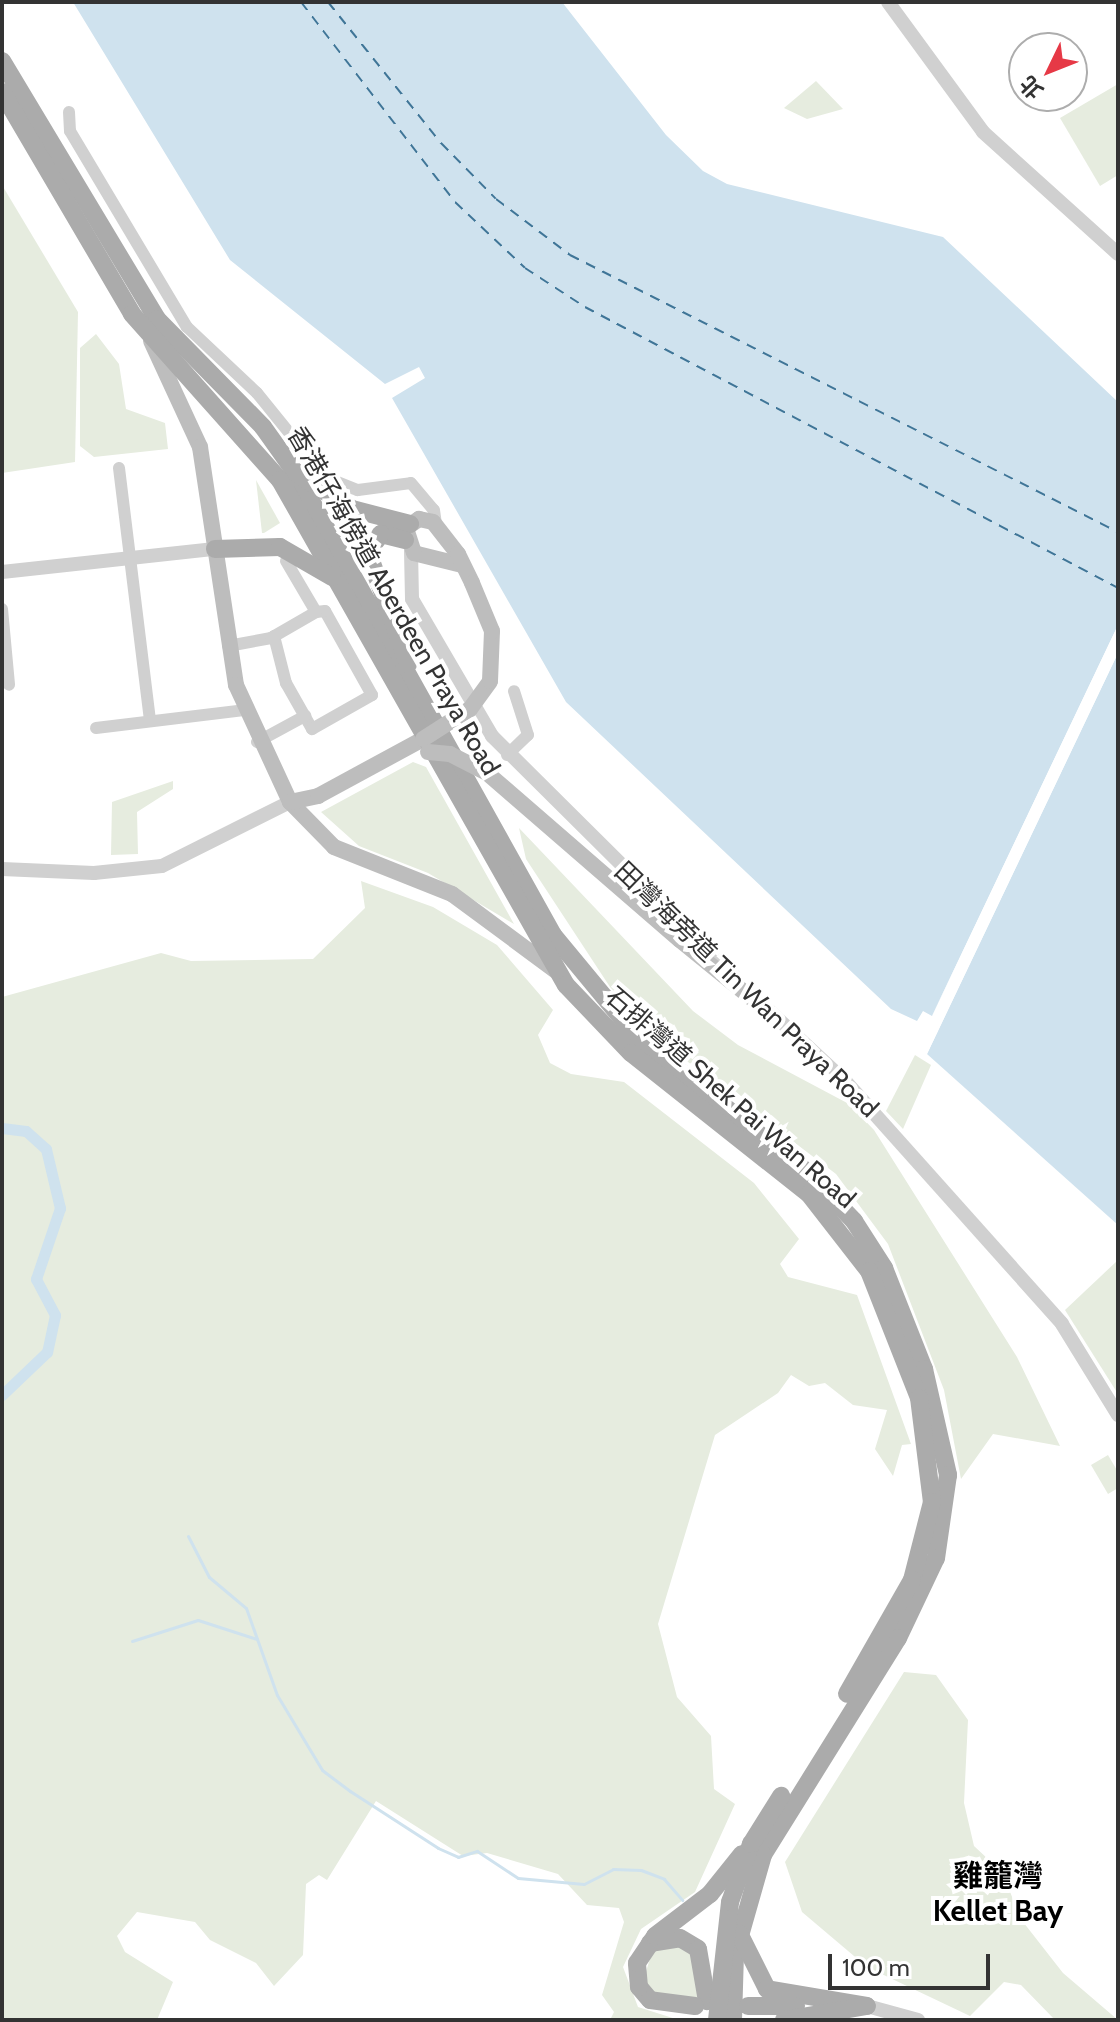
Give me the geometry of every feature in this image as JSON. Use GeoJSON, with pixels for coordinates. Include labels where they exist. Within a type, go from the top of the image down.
{"type":"FeatureCollection","features":[{"type":"Feature","properties":{"kind":"main road","name":"香港仔海傍道 Aberdeen Praya Road"},"geometry":{"type":"LineString","coordinates":[[2,61],[150,309],[263,427],[295,472],[553,935],[588,984]]}},
{"type":"Feature","properties":{"kind":"main road","name":"香港仔海傍道 Aberdeen Praya Road"},"geometry":{"type":"LineString","coordinates":[[2,92],[146,333],[266,458],[556,971]]}},
{"type":"Feature","properties":{"kind":"main road","name":"石排灣道 Shek Pai Wan Road"},"geometry":{"type":"LineString","coordinates":[[146,333],[198,440],[228,646],[244,710],[257,742],[290,802],[334,847],[452,894],[556,971],[631,1053],[795,1182],[844,1233],[889,1313],[927,1430],[932,1502],[912,1580],[751,1844],[724,1931],[717,2020]]}},
{"type":"Feature","properties":{"kind":"main road"},"geometry":{"type":"LineString","coordinates":[[295,472],[352,509],[462,565]]}},
{"type":"Feature","properties":{"kind":"main road"},"geometry":{"type":"LineString","coordinates":[[416,540],[438,528]]}},
{"type":"Feature","properties":{"kind":"main road"},"geometry":{"type":"LineString","coordinates":[[410,676],[368,552],[381,534],[416,540],[438,528]]}},
{"type":"Feature","properties":{"kind":"main road"},"geometry":{"type":"LineString","coordinates":[[290,802],[376,765],[423,739],[470,709],[490,681],[492,631],[472,583],[438,528]]}},
{"type":"Feature","properties":{"kind":"main road"},"geometry":{"type":"LineString","coordinates":[[215,549],[280,547],[334,579]]}},
{"type":"Feature","properties":{"kind":"main road"},"geometry":{"type":"LineString","coordinates":[[398,753],[450,754],[487,773],[680,940],[771,1014]]}},
{"type":"Feature","properties":{"kind":"main road","name":"石排灣道 Shek Pai Wan Road"},"geometry":{"type":"LineString","coordinates":[[588,984],[639,1039],[807,1172],[854,1221],[884,1268],[945,1443],[946,1509],[926,1585],[785,1811],[739,1933],[733,2020]]}},
{"type":"Feature","properties":{"kind":"main road"},"geometry":{"type":"LineString","coordinates":[[644,1949],[668,1936],[698,1949],[701,2013],[666,2006],[644,1994],[636,1971],[644,1949],[710,1894],[751,1844]]}},
{"type":"Feature","properties":{"kind":"main road"},"geometry":{"type":"LineString","coordinates":[[739,1933],[767,1989],[867,2006]]}},
{"type":"Feature","properties":{"kind":"main road"},"geometry":{"type":"LineString","coordinates":[[748,2006],[867,2006]]}},
{"type":"Feature","properties":{"kind":"main road"},"geometry":{"type":"LineString","coordinates":[[784,2020],[829,2018],[867,2006]]}},
{"type":"Feature","properties":{"kind":"street"},"geometry":{"type":"LineString","coordinates":[[888,2],[983,132],[1118,254]]}},
{"type":"Feature","properties":{"kind":"street"},"geometry":{"type":"LineString","coordinates":[[69,112],[70,131],[161,294],[260,397],[308,460],[338,486],[406,481],[425,500],[438,528]]}},
{"type":"Feature","properties":{"kind":"street"},"geometry":{"type":"LineString","coordinates":[[119,468],[150,721]]}},
{"type":"Feature","properties":{"kind":"street"},"geometry":{"type":"LineString","coordinates":[[416,540],[425,500]]}},
{"type":"Feature","properties":{"kind":"street","name":"田灣海旁道 Tin Wan Praya Road"},"geometry":{"type":"LineString","coordinates":[[416,540],[410,570],[412,599],[483,722],[507,755],[771,1014],[846,1082],[1062,1324],[1118,1415]]}},
{"type":"Feature","properties":{"kind":"street"},"geometry":{"type":"LineString","coordinates":[[2,572],[215,549]]}},
{"type":"Feature","properties":{"kind":"street"},"geometry":{"type":"LineString","coordinates":[[286,561],[316,612]]}},
{"type":"Feature","properties":{"kind":"street"},"geometry":{"type":"LineString","coordinates":[[2,609],[9,685]]}},
{"type":"Feature","properties":{"kind":"street"},"geometry":{"type":"LineString","coordinates":[[228,646],[274,636],[316,612],[325,611],[372,695],[312,729],[274,636]]}},
{"type":"Feature","properties":{"kind":"street"},"geometry":{"type":"LineString","coordinates":[[507,755],[528,735],[514,691]]}},
{"type":"Feature","properties":{"kind":"street"},"geometry":{"type":"LineString","coordinates":[[96,728],[244,710]]}},
{"type":"Feature","properties":{"kind":"street"},"geometry":{"type":"LineString","coordinates":[[257,742],[305,716]]}},
{"type":"Feature","properties":{"kind":"street"},"geometry":{"type":"LineString","coordinates":[[2,869],[94,873],[162,866],[290,802]]}},
{"type":"Feature","properties":{"kind":"street"},"geometry":{"type":"LineString","coordinates":[[867,2006],[918,2020]]}},
{"type":"Feature","properties":{"kind":"shaded area"},"geometry":{"type":"Polygon","coordinates":[[[816,81],[843,109],[807,119],[784,108],[816,81]]]}},
{"type":"Feature","properties":{"kind":"shaded area"},"geometry":{"type":"Polygon","coordinates":[[[1118,84],[1118,175],[1100,186],[1060,118],[1070,112],[1088,112],[1088,102],[1118,84]]]}},
{"type":"Feature","properties":{"kind":"shaded area"},"geometry":{"type":"Polygon","coordinates":[[[2,185],[78,312],[75,462],[2,473],[2,185]]]}},
{"type":"Feature","properties":{"kind":"shaded area"},"geometry":{"type":"Polygon","coordinates":[[[96,334],[119,364],[126,409],[165,423],[168,449],[94,457],[80,446],[80,348],[96,334]]]}},
{"type":"Feature","properties":{"kind":"shaded area"},"geometry":{"type":"Polygon","coordinates":[[[256,480],[280,523],[264,533],[262,533],[256,480]]]}},
{"type":"Feature","properties":{"kind":"shaded area"},"geometry":{"type":"Polygon","coordinates":[[[413,762],[426,767],[514,924],[428,873],[359,846],[321,812],[413,762]]]}},
{"type":"Feature","properties":{"kind":"shaded area"},"geometry":{"type":"Polygon","coordinates":[[[173,781],[173,789],[137,812],[138,854],[111,855],[112,802],[173,781]]]}},
{"type":"Feature","properties":{"kind":"shaded area"},"geometry":{"type":"Polygon","coordinates":[[[519,828],[693,1011],[738,1045],[849,1104],[874,1130],[1017,1357],[1060,1446],[993,1434],[961,1479],[944,1390],[888,1244],[836,1174],[659,1040],[610,987],[526,859],[519,828]]]}},
{"type":"Feature","properties":{"kind":"shaded area"},"geometry":{"type":"Polygon","coordinates":[[[361,881],[433,907],[497,945],[553,1010],[538,1035],[550,1063],[571,1074],[624,1082],[754,1183],[799,1239],[780,1264],[788,1277],[857,1295],[911,1444],[902,1445],[893,1476],[875,1449],[887,1410],[853,1405],[825,1383],[809,1386],[791,1375],[778,1393],[715,1435],[658,1624],[677,1697],[711,1736],[714,1789],[735,1804],[695,1892],[641,1929],[623,1967],[638,2007],[679,2020],[610,2020],[614,2012],[602,1995],[624,1922],[619,1908],[587,1905],[558,1874],[487,1853],[463,1856],[376,1801],[327,1880],[319,1875],[306,1884],[303,1955],[274,1986],[256,1963],[210,1940],[195,1922],[137,1912],[117,1936],[125,1952],[173,1982],[157,2020],[2,2020],[2,997],[161,953],[191,961],[313,959],[365,908],[361,881]]]}},
{"type":"Feature","properties":{"kind":"shaded area"},"geometry":{"type":"Polygon","coordinates":[[[915,1055],[931,1065],[903,1129],[886,1111],[915,1055]]]}},
{"type":"Feature","properties":{"kind":"shaded area"},"geometry":{"type":"Polygon","coordinates":[[[1118,1260],[1118,1394],[1065,1310],[1118,1260]]]}},
{"type":"Feature","properties":{"kind":"shaded area"},"geometry":{"type":"Polygon","coordinates":[[[1108,1455],[1118,1472],[1118,1488],[1108,1494],[1091,1465],[1108,1455]]]}},
{"type":"Feature","properties":{"kind":"shaded area"},"geometry":{"type":"Polygon","coordinates":[[[904,1672],[936,1675],[968,1720],[964,1803],[974,1846],[1003,1873],[1020,1918],[1063,1973],[1118,2020],[1055,2020],[1021,1985],[1004,1982],[970,2016],[867,1967],[802,1912],[785,1862],[904,1672]]]}},
{"type":"Feature","properties":{"kind":"shaded area"},"geometry":{"type":"Polygon","coordinates":[[[677,1944],[693,1953],[702,2001],[653,1995],[644,1978],[652,1952],[677,1944]]]}},
{"type":"Feature","properties":{"kind":"water"},"geometry":{"type":"Polygon","coordinates":[[[73,2],[562,2],[666,135],[703,171],[727,184],[943,237],[1118,402],[1118,625],[932,1016],[923,1011],[917,1021],[891,1009],[566,702],[392,398],[425,378],[419,367],[385,384],[230,260],[73,2]]]}},
{"type":"Feature","properties":{"kind":"water"},"geometry":{"type":"Polygon","coordinates":[[[1118,653],[1118,1225],[927,1054],[1118,653]]]}},
{"type":"Feature","properties":{"kind":"pier"},"geometry":{"type":"Polygon","coordinates":[[[1118,625],[1118,635],[930,1020],[1118,625]]]}},
{"type":"Feature","properties":{"kind":"pier"},"geometry":{"type":"Polygon","coordinates":[[[1118,649],[927,1054],[924,1053],[1118,649]]]}},
{"type":"Feature","properties":{"kind":"waterway"},"geometry":{"type":"LineString","coordinates":[[2,1128],[26,1131],[46,1149],[60,1208],[36,1279],[55,1315],[47,1352],[2,1395]]}},
{"type":"Feature","properties":{"kind":"waterway"},"geometry":{"type":"LineString","coordinates":[[188,1536],[209,1577],[246,1608],[277,1695],[322,1770],[350,1791],[438,1848],[458,1857],[477,1851],[518,1878],[584,1884],[613,1869],[641,1870],[664,1879],[682,1900]]}},
{"type":"Feature","properties":{"kind":"waterway"},"geometry":{"type":"LineString","coordinates":[[132,1641],[198,1620],[257,1639]]}},
{"type":"Feature","properties":{"kind":"ferry route"},"geometry":{"type":"LineString","coordinates":[[301,2],[455,202],[525,268],[585,307],[1118,588]]}},
{"type":"Feature","properties":{"kind":"ferry route"},"geometry":{"type":"LineString","coordinates":[[328,2],[441,143],[496,199],[570,255],[1118,532]]}},
{"type":"Feature","properties":{"kind":"district","name":"雞籠灣 Kellet Bay"},"geometry":{"type":"Point","coordinates":[998,1893]}}]}
